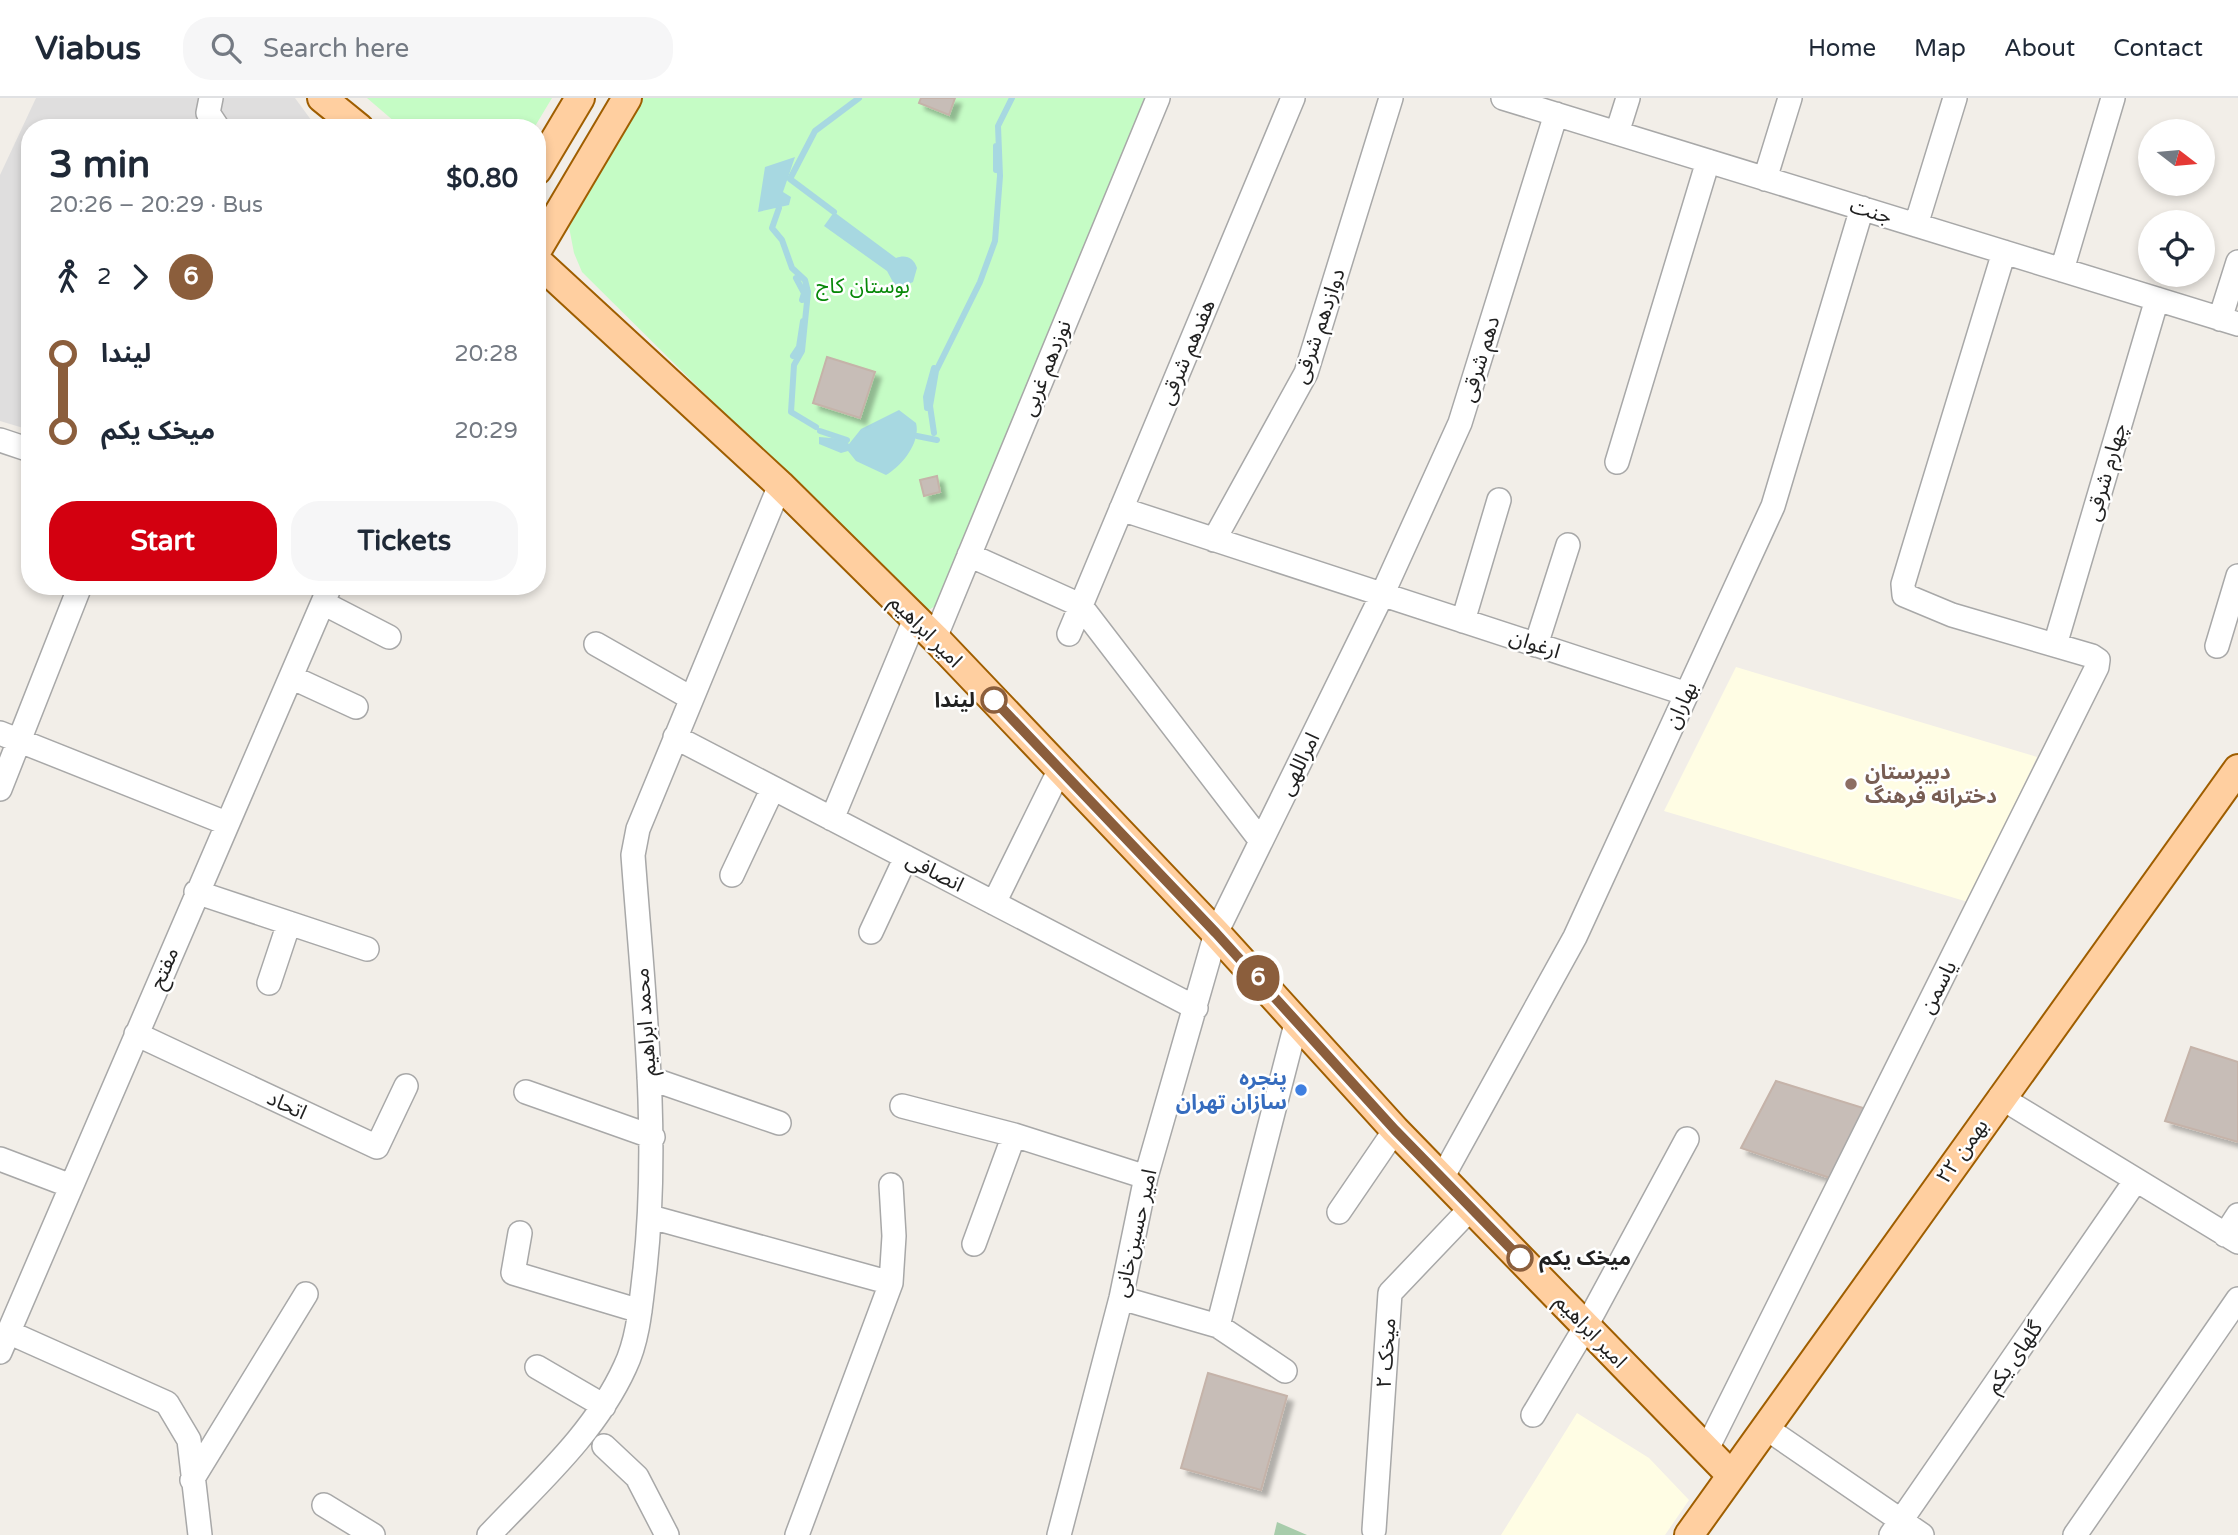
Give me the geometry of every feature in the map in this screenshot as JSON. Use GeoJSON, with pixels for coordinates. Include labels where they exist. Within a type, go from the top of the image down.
{"type":"FeatureCollection","features":[{"type":"Feature","properties":{"kind":"main road"},"geometry":{"type":"LineString","coordinates":[[322,98],[348,119]]}},
{"type":"Feature","properties":{"kind":"main road"},"geometry":{"type":"LineString","coordinates":[[546,155],[580,98]]}},
{"type":"Feature","properties":{"kind":"main road"},"geometry":{"type":"LineString","coordinates":[[551,204],[627,98]]}},
{"type":"Feature","properties":{"kind":"main road","name":"امیر ابراهیم"},"geometry":{"type":"LineString","coordinates":[[546,269],[780,485],[925,628],[1216,933],[1395,1130],[1731,1475]]}},
{"type":"Feature","properties":{"kind":"main road","name":"۲۲ بهمن"},"geometry":{"type":"LineString","coordinates":[[1689,1535],[2000,1097],[2238,769]]}},
{"type":"Feature","properties":{"kind":"street"},"geometry":{"type":"LineString","coordinates":[[211,98],[208,113],[212,119]]}},
{"type":"Feature","properties":{"kind":"street","name":"نوزدهم غربی"},"geometry":{"type":"LineString","coordinates":[[832,819],[925,628],[969,555],[1158,98]]}},
{"type":"Feature","properties":{"kind":"street","name":"هفدهم شرقی"},"geometry":{"type":"LineString","coordinates":[[1069,634],[1293,98]]}},
{"type":"Feature","properties":{"kind":"street","name":"دوازدهم شرقی"},"geometry":{"type":"LineString","coordinates":[[1214,540],[1306,373],[1391,98]]}},
{"type":"Feature","properties":{"kind":"street","name":"جنت"},"geometry":{"type":"LineString","coordinates":[[1503,98],[2229,321]]}},
{"type":"Feature","properties":{"kind":"street"},"geometry":{"type":"LineString","coordinates":[[1617,133],[1628,98]]}},
{"type":"Feature","properties":{"kind":"street"},"geometry":{"type":"LineString","coordinates":[[1765,179],[1790,98]]}},
{"type":"Feature","properties":{"kind":"street"},"geometry":{"type":"LineString","coordinates":[[1916,225],[1955,98]]}},
{"type":"Feature","properties":{"kind":"street"},"geometry":{"type":"LineString","coordinates":[[2062,270],[2113,98]]}},
{"type":"Feature","properties":{"kind":"street","name":"دهم شرقی"},"geometry":{"type":"LineString","coordinates":[[1382,595],[1460,423],[1556,114]]}},
{"type":"Feature","properties":{"kind":"street"},"geometry":{"type":"LineString","coordinates":[[1617,462],[1708,161]]}},
{"type":"Feature","properties":{"kind":"street","name":"بهاران"},"geometry":{"type":"LineString","coordinates":[[1442,1178],[1575,937],[1773,506],[1862,208]]}},
{"type":"Feature","properties":{"kind":"street","name":"یاسمن"},"geometry":{"type":"LineString","coordinates":[[1706,1451],[2097,667],[2098,660],[2092,656],[1952,615],[1904,595],[1903,584],[2004,252]]}},
{"type":"Feature","properties":{"kind":"street"},"geometry":{"type":"LineString","coordinates":[[2229,321],[2238,261]]}},
{"type":"Feature","properties":{"kind":"street","name":"چهارم شرقی"},"geometry":{"type":"LineString","coordinates":[[2055,645],[2157,299]]}},
{"type":"Feature","properties":{"kind":"street"},"geometry":{"type":"LineString","coordinates":[[0,440],[21,447]]}},
{"type":"Feature","properties":{"kind":"street","name":"محمد ابراهیم"},"geometry":{"type":"LineString","coordinates":[[489,1535],[569,1451],[604,1406],[626,1365],[640,1311],[651,1217],[653,1137],[633,855],[638,829],[780,485]]}},
{"type":"Feature","properties":{"kind":"street"},"geometry":{"type":"LineString","coordinates":[[1463,621],[1499,500]]}},
{"type":"Feature","properties":{"kind":"street","name":"ارغوان"},"geometry":{"type":"LineString","coordinates":[[1121,509],[1687,694]]}},
{"type":"Feature","properties":{"kind":"street"},"geometry":{"type":"LineString","coordinates":[[1536,645],[1568,545]]}},
{"type":"Feature","properties":{"kind":"street"},"geometry":{"type":"LineString","coordinates":[[969,555],[1080,605],[1261,841]]}},
{"type":"Feature","properties":{"kind":"street"},"geometry":{"type":"LineString","coordinates":[[2217,646],[2238,576]]}},
{"type":"Feature","properties":{"kind":"street"},"geometry":{"type":"LineString","coordinates":[[0,789],[10,737],[76,595]]}},
{"type":"Feature","properties":{"kind":"street"},"geometry":{"type":"LineString","coordinates":[[327,595],[389,637]]}},
{"type":"Feature","properties":{"kind":"street","name":"مفتح"},"geometry":{"type":"LineString","coordinates":[[4,1342],[226,823],[327,595]]}},
{"type":"Feature","properties":{"kind":"street","name":"امراللهی"},"geometry":{"type":"LineString","coordinates":[[1216,933],[1382,595]]}},
{"type":"Feature","properties":{"kind":"street"},"geometry":{"type":"LineString","coordinates":[[596,644],[691,698]]}},
{"type":"Feature","properties":{"kind":"street"},"geometry":{"type":"LineString","coordinates":[[290,677],[355,707]]}},
{"type":"Feature","properties":{"kind":"street"},"geometry":{"type":"LineString","coordinates":[[10,737],[226,823]]}},
{"type":"Feature","properties":{"kind":"street","name":"انصافی"},"geometry":{"type":"LineString","coordinates":[[675,737],[1196,1007]]}},
{"type":"Feature","properties":{"kind":"street"},"geometry":{"type":"LineString","coordinates":[[994,903],[1060,769]]}},
{"type":"Feature","properties":{"kind":"street"},"geometry":{"type":"LineString","coordinates":[[732,875],[773,788]]}},
{"type":"Feature","properties":{"kind":"street"},"geometry":{"type":"LineString","coordinates":[[871,932],[906,857]]}},
{"type":"Feature","properties":{"kind":"street"},"geometry":{"type":"LineString","coordinates":[[197,892],[367,949]]}},
{"type":"Feature","properties":{"kind":"street"},"geometry":{"type":"LineString","coordinates":[[269,983],[289,923]]}},
{"type":"Feature","properties":{"kind":"street","name":"امیر حسین‌خانی"},"geometry":{"type":"LineString","coordinates":[[1059,1535],[1121,1298],[1146,1177],[1216,933]]}},
{"type":"Feature","properties":{"kind":"street"},"geometry":{"type":"LineString","coordinates":[[1218,1326],[1297,1020]]}},
{"type":"Feature","properties":{"kind":"street","name":"اتحاد"},"geometry":{"type":"LineString","coordinates":[[136,1034],[377,1147],[406,1086]]}},
{"type":"Feature","properties":{"kind":"street"},"geometry":{"type":"LineString","coordinates":[[649,1077],[779,1123]]}},
{"type":"Feature","properties":{"kind":"street"},"geometry":{"type":"LineString","coordinates":[[526,1092],[653,1137]]}},
{"type":"Feature","properties":{"kind":"street"},"geometry":{"type":"LineString","coordinates":[[2000,1097],[2232,1239],[2238,1215]]}},
{"type":"Feature","properties":{"kind":"street"},"geometry":{"type":"LineString","coordinates":[[902,1106],[1014,1135],[1146,1177]]}},
{"type":"Feature","properties":{"kind":"street"},"geometry":{"type":"LineString","coordinates":[[1339,1212],[1395,1130]]}},
{"type":"Feature","properties":{"kind":"street"},"geometry":{"type":"LineString","coordinates":[[974,1244],[1014,1135]]}},
{"type":"Feature","properties":{"kind":"street"},"geometry":{"type":"LineString","coordinates":[[1534,1415],[1586,1326],[1687,1139]]}},
{"type":"Feature","properties":{"kind":"street"},"geometry":{"type":"LineString","coordinates":[[0,1159],[71,1186]]}},
{"type":"Feature","properties":{"kind":"street","name":"گلهای یکم"},"geometry":{"type":"LineString","coordinates":[[1896,1528],[2136,1180]]}},
{"type":"Feature","properties":{"kind":"street"},"geometry":{"type":"LineString","coordinates":[[797,1535],[891,1283],[894,1236],[891,1185]]}},
{"type":"Feature","properties":{"kind":"street","name":"میخک ۲"},"geometry":{"type":"LineString","coordinates":[[1374,1530],[1390,1293],[1471,1208]]}},
{"type":"Feature","properties":{"kind":"street"},"geometry":{"type":"LineString","coordinates":[[651,1217],[891,1283]]}},
{"type":"Feature","properties":{"kind":"street"},"geometry":{"type":"LineString","coordinates":[[520,1233],[513,1273],[640,1311]]}},
{"type":"Feature","properties":{"kind":"street"},"geometry":{"type":"LineString","coordinates":[[192,1480],[306,1294]]}},
{"type":"Feature","properties":{"kind":"street"},"geometry":{"type":"LineString","coordinates":[[1121,1298],[1218,1326],[1286,1371]]}},
{"type":"Feature","properties":{"kind":"street"},"geometry":{"type":"LineString","coordinates":[[2076,1535],[2238,1299]]}},
{"type":"Feature","properties":{"kind":"street"},"geometry":{"type":"LineString","coordinates":[[4,1342],[167,1404],[189,1440],[200,1535]]}},
{"type":"Feature","properties":{"kind":"street"},"geometry":{"type":"LineString","coordinates":[[537,1367],[604,1406]]}},
{"type":"Feature","properties":{"kind":"street"},"geometry":{"type":"LineString","coordinates":[[1766,1428],[1896,1528],[1922,1535]]}},
{"type":"Feature","properties":{"kind":"street"},"geometry":{"type":"LineString","coordinates":[[604,1446],[637,1477],[667,1535]]}},
{"type":"Feature","properties":{"kind":"street"},"geometry":{"type":"LineString","coordinates":[[324,1504],[373,1535]]}},
{"type":"Feature","properties":{"kind":"shaded area"},"geometry":{"type":"Polygon","coordinates":[[[36,98],[295,98],[310,119],[26,119],[36,98]]]}},
{"type":"Feature","properties":{"kind":"shaded area"},"geometry":{"type":"Polygon","coordinates":[[[21,130],[21,427],[0,421],[0,175],[21,130]]]}},
{"type":"Feature","properties":{"kind":"shaded area","name":"دبیرستان دخترانه فرهنگ"},"geometry":{"type":"Polygon","coordinates":[[[1736,667],[2037,757],[1968,902],[1664,811],[1736,667]]]}},
{"type":"Feature","properties":{"kind":"shaded area"},"geometry":{"type":"Polygon","coordinates":[[[1577,1413],[1649,1458],[1689,1500],[1665,1535],[1501,1535],[1577,1413]]]}},
{"type":"Feature","properties":{"kind":"green space"},"geometry":{"type":"Polygon","coordinates":[[[367,98],[552,98],[539,119],[392,119],[367,98]]]}},
{"type":"Feature","properties":{"kind":"green space","name":"بوستان کاج"},"geometry":{"type":"Polygon","coordinates":[[[641,98],[1146,98],[937,605],[925,612],[582,272],[574,253],[569,227],[641,98]]]}},
{"type":"Feature","properties":{"kind":"green space"},"geometry":{"type":"Polygon","coordinates":[[[1277,1522],[1307,1535],[1274,1535],[1277,1522]]]}},
{"type":"Feature","properties":{"kind":"water"},"geometry":{"type":"Polygon","coordinates":[[[795,157],[783,192],[791,197],[789,205],[758,212],[765,167],[795,157]]]}},
{"type":"Feature","properties":{"kind":"water"},"geometry":{"type":"Polygon","coordinates":[[[834,212],[896,258],[903,256],[912,259],[917,268],[913,282],[904,286],[894,284],[887,271],[824,226],[834,212]]]}},
{"type":"Feature","properties":{"kind":"water"},"geometry":{"type":"Polygon","coordinates":[[[899,410],[916,423],[916,438],[904,460],[886,475],[856,461],[848,451],[841,453],[819,444],[819,437],[843,439],[849,444],[861,429],[899,410]]]}},
{"type":"Feature","properties":{"kind":"building"},"geometry":{"type":"Polygon","coordinates":[[[921,98],[955,98],[949,115],[919,103],[921,98]]]}},
{"type":"Feature","properties":{"kind":"building"},"geometry":{"type":"Polygon","coordinates":[[[827,357],[875,372],[860,418],[813,403],[827,357]]]}},
{"type":"Feature","properties":{"kind":"building"},"geometry":{"type":"Polygon","coordinates":[[[937,476],[940,492],[924,496],[920,480],[937,476]]]}},
{"type":"Feature","properties":{"kind":"building"},"geometry":{"type":"Polygon","coordinates":[[[2191,1047],[2238,1062],[2238,1142],[2165,1121],[2191,1047]]]}},
{"type":"Feature","properties":{"kind":"building"},"geometry":{"type":"Polygon","coordinates":[[[1776,1081],[1873,1111],[1836,1180],[1741,1148],[1776,1081]]]}},
{"type":"Feature","properties":{"kind":"building"},"geometry":{"type":"Polygon","coordinates":[[[1208,1373],[1287,1396],[1261,1490],[1181,1468],[1208,1373]]]}},
{"type":"Feature","properties":{"kind":"waterway"},"geometry":{"type":"LineString","coordinates":[[834,212],[790,179],[815,131],[859,98]]}},
{"type":"Feature","properties":{"kind":"waterway"},"geometry":{"type":"LineString","coordinates":[[934,433],[930,406],[936,371],[980,282],[995,241],[1000,176],[998,126],[1012,98]]}},
{"type":"Feature","properties":{"kind":"waterway"},"geometry":{"type":"LineString","coordinates":[[996,146],[996,170]]}},
{"type":"Feature","properties":{"kind":"waterway"},"geometry":{"type":"LineString","coordinates":[[779,208],[772,228],[782,240],[792,268],[805,280],[808,292],[802,351],[794,365],[791,412],[816,427]]}},
{"type":"Feature","properties":{"kind":"waterway"},"geometry":{"type":"LineString","coordinates":[[796,278],[804,293],[802,300]]}},
{"type":"Feature","properties":{"kind":"waterway"},"geometry":{"type":"LineString","coordinates":[[793,356],[799,347],[803,321]]}},
{"type":"Feature","properties":{"kind":"waterway"},"geometry":{"type":"LineString","coordinates":[[927,408],[926,397],[934,368]]}},
{"type":"Feature","properties":{"kind":"waterway"},"geometry":{"type":"LineString","coordinates":[[820,431],[847,440]]}},
{"type":"Feature","properties":{"kind":"waterway"},"geometry":{"type":"LineString","coordinates":[[917,436],[937,440]]}},
{"type":"Feature","properties":{"kind":"bus line","name":"6"},"geometry":{"type":"LineString","coordinates":[[994,700],[1216,933],[1395,1130],[1520,1258]]}},
{"type":"Feature","properties":{"kind":"place","name":"لیندا"},"geometry":{"type":"Point","coordinates":[994,700]}},
{"type":"Feature","properties":{"kind":"place","name":"دبیرستان دخترانه فرهنگ"},"geometry":{"type":"Point","coordinates":[1851,784]}},
{"type":"Feature","properties":{"kind":"place","name":"پنجره سازان تهران"},"geometry":{"type":"Point","coordinates":[1301,1090]}},
{"type":"Feature","properties":{"kind":"place","name":"میخک یکم"},"geometry":{"type":"Point","coordinates":[1520,1258]}}]}
